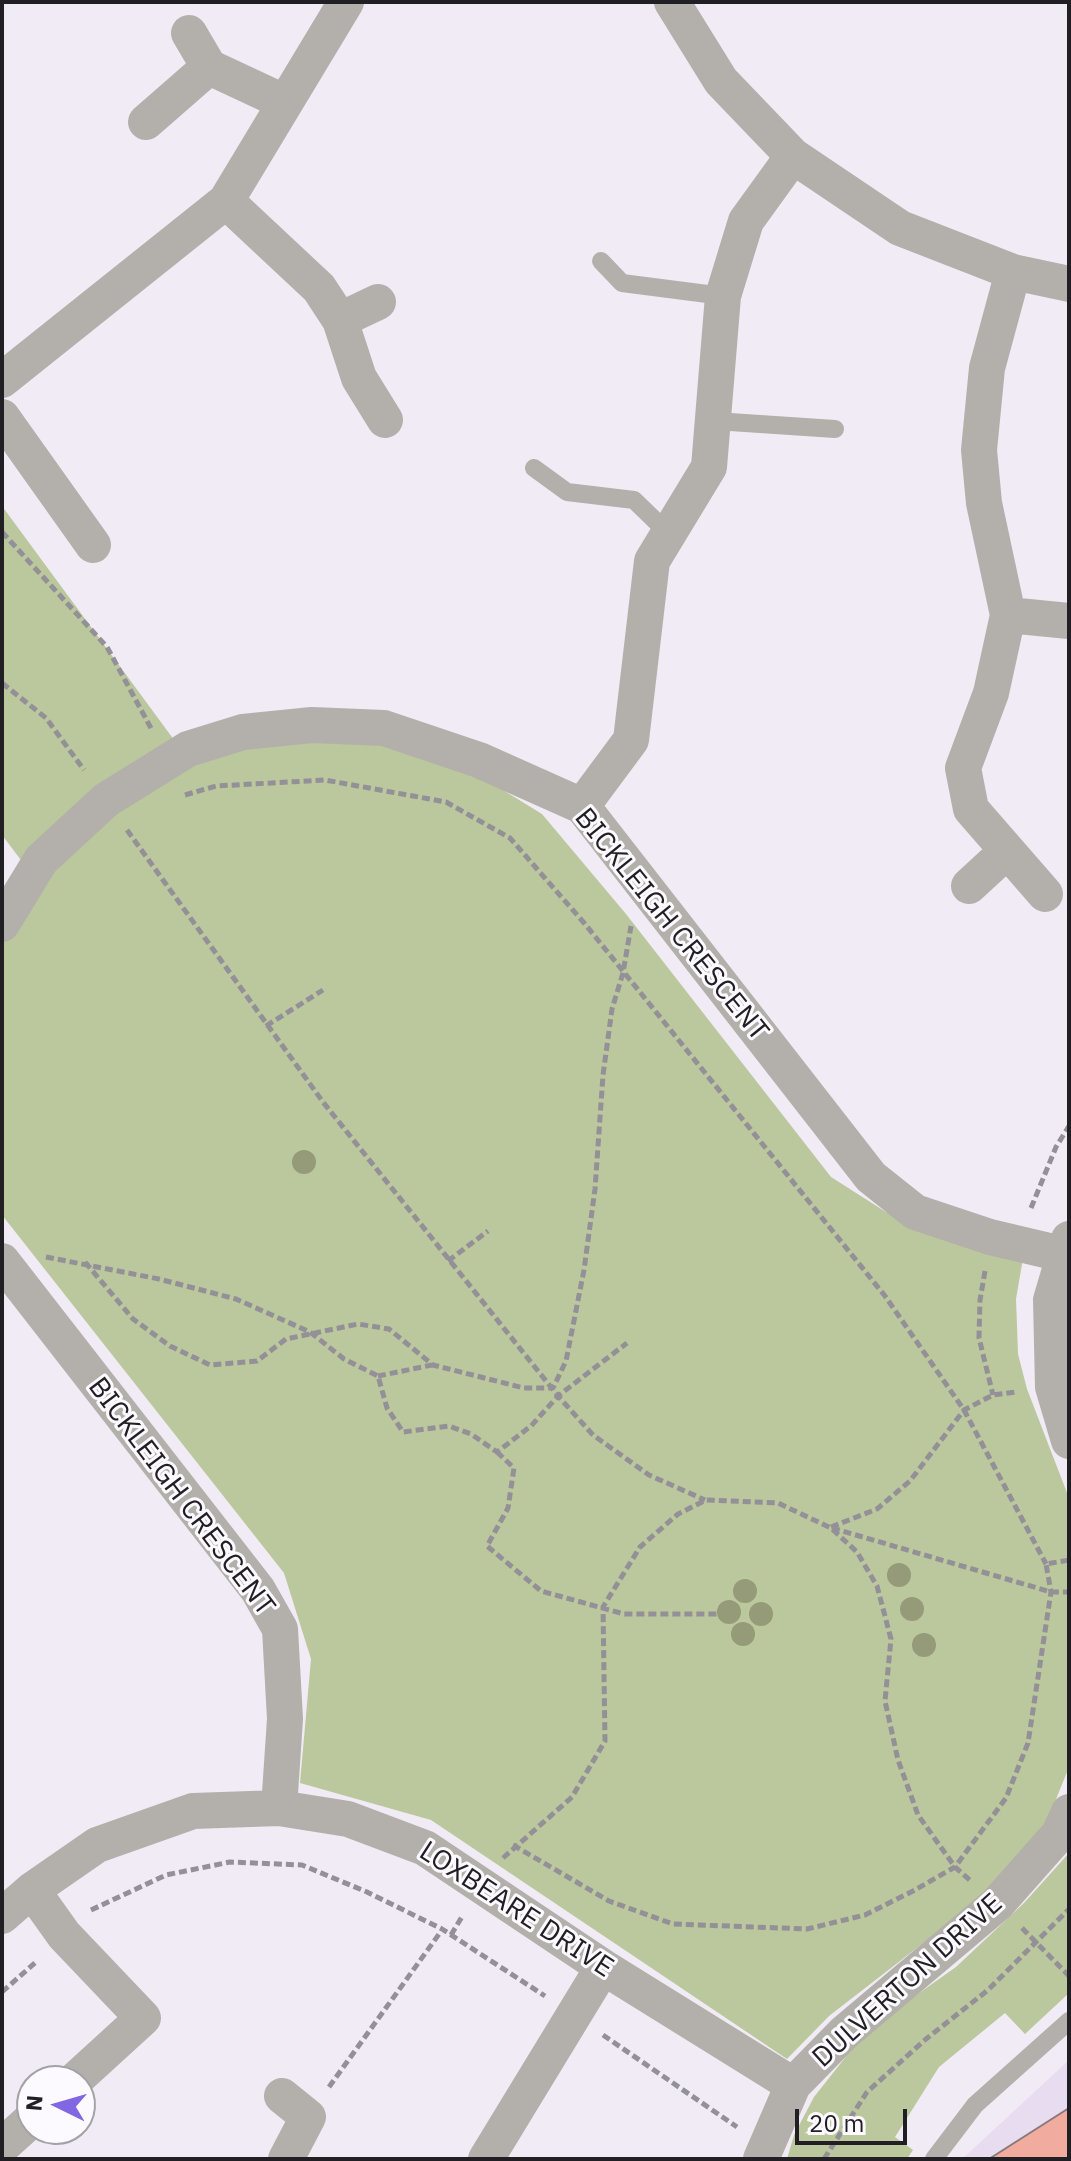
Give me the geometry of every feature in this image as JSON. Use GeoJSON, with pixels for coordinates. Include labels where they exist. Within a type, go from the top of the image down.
{"type":"FeatureCollection","features":[{"type":"Feature","properties":{"kind":"street"},"geometry":{"type":"LineString","coordinates":[[2,380],[226,201],[346,2]]}},
{"type":"Feature","properties":{"kind":"street"},"geometry":{"type":"LineString","coordinates":[[672,2],[721,81],[793,156],[900,228],[1013,272],[1069,284]]}},
{"type":"Feature","properties":{"kind":"street"},"geometry":{"type":"LineString","coordinates":[[189,33],[209,67],[284,102]]}},
{"type":"Feature","properties":{"kind":"street"},"geometry":{"type":"LineString","coordinates":[[146,122],[209,67]]}},
{"type":"Feature","properties":{"kind":"street"},"geometry":{"type":"LineString","coordinates":[[582,806],[631,740],[652,561],[709,467],[723,296],[746,221],[793,156]]}},
{"type":"Feature","properties":{"kind":"street"},"geometry":{"type":"LineString","coordinates":[[226,201],[319,288],[340,320],[359,378],[385,420]]}},
{"type":"Feature","properties":{"kind":"street"},"geometry":{"type":"LineString","coordinates":[[1013,272],[987,368],[979,450],[984,503],[1008,615],[991,693],[963,768],[971,809],[1045,894]]}},
{"type":"Feature","properties":{"kind":"street"},"geometry":{"type":"LineString","coordinates":[[340,320],[378,302]]}},
{"type":"Feature","properties":{"kind":"street"},"geometry":{"type":"LineString","coordinates":[[2,417],[93,545]]}},
{"type":"Feature","properties":{"kind":"street"},"geometry":{"type":"LineString","coordinates":[[1008,615],[1069,621]]}},
{"type":"Feature","properties":{"kind":"street","name":"BICKLEIGH CRESCENT"},"geometry":{"type":"LineString","coordinates":[[2,924],[41,860],[106,800],[188,749],[243,732],[312,725],[384,728],[479,760],[582,806],[871,1177],[915,1212],[1003,1240],[1066,1247]]}},
{"type":"Feature","properties":{"kind":"street"},"geometry":{"type":"LineString","coordinates":[[969,886],[1007,851]]}},
{"type":"Feature","properties":{"kind":"street"},"geometry":{"type":"LineString","coordinates":[[1066,1247],[1051,1300],[1069,1441]]}},
{"type":"Feature","properties":{"kind":"street","name":"BICKLEIGH CRESCENT"},"geometry":{"type":"LineString","coordinates":[[2,1261],[258,1590],[280,1629],[285,1719],[279,1808]]}},
{"type":"Feature","properties":{"kind":"street","name":"LOXBEARE DRIVE"},"geometry":{"type":"LineString","coordinates":[[2,1916],[32,1890],[97,1845],[193,1811],[279,1808],[348,1819],[425,1848],[603,1967],[793,2085]]}},
{"type":"Feature","properties":{"kind":"street","name":"DULVERTON DRIVE"},"geometry":{"type":"LineString","coordinates":[[764,2153],[793,2085],[844,2033],[997,1904],[1059,1834],[1069,1812]]}},
{"type":"Feature","properties":{"kind":"street"},"geometry":{"type":"LineString","coordinates":[[32,1890],[64,1935],[143,2018],[92,2065]]}},
{"type":"Feature","properties":{"kind":"street"},"geometry":{"type":"LineString","coordinates":[[486,2159],[603,1967]]}},
{"type":"Feature","properties":{"kind":"street"},"geometry":{"type":"LineString","coordinates":[[286,2159],[295,2107]]}},
{"type":"Feature","properties":{"kind":"lane"},"geometry":{"type":"LineString","coordinates":[[601,261],[622,283],[723,296]]}},
{"type":"Feature","properties":{"kind":"lane"},"geometry":{"type":"LineString","coordinates":[[715,421],[835,429]]}},
{"type":"Feature","properties":{"kind":"lane"},"geometry":{"type":"LineString","coordinates":[[534,468],[567,492],[634,500],[668,533]]}},
{"type":"Feature","properties":{"kind":"lane"},"geometry":{"type":"LineString","coordinates":[[934,2159],[975,2105],[1065,2034]]}},
{"type":"Feature","properties":{"kind":"path"},"geometry":{"type":"LineString","coordinates":[[2,532],[107,647],[168,760],[174,796],[216,786],[325,780],[446,802],[510,838],[885,1296],[964,1410],[1046,1564],[1051,1592],[1028,1743],[1006,1798],[955,1867],[865,1915],[807,1929],[673,1924],[609,1901],[513,1845]]}},
{"type":"Feature","properties":{"kind":"path"},"geometry":{"type":"LineString","coordinates":[[2,683],[46,718],[266,1026],[448,1261],[593,1435],[649,1475],[706,1500],[778,1503],[831,1528],[1051,1592],[1069,1592]]}},
{"type":"Feature","properties":{"kind":"path"},"geometry":{"type":"LineString","coordinates":[[553,1388],[566,1361],[584,1270],[606,1049],[639,880]]}},
{"type":"Feature","properties":{"kind":"path"},"geometry":{"type":"LineString","coordinates":[[266,1026],[323,990]]}},
{"type":"Feature","properties":{"kind":"path"},"geometry":{"type":"LineString","coordinates":[[993,1395],[979,1338],[980,1300],[1003,1240],[1069,1126]]}},
{"type":"Feature","properties":{"kind":"path"},"geometry":{"type":"LineString","coordinates":[[448,1261],[488,1231]]}},
{"type":"Feature","properties":{"kind":"path"},"geometry":{"type":"LineString","coordinates":[[43,1256],[85,1262],[236,1299],[310,1332],[344,1359],[378,1376],[433,1365]]}},
{"type":"Feature","properties":{"kind":"path"},"geometry":{"type":"LineString","coordinates":[[85,1262],[133,1319],[170,1346],[210,1365],[257,1361],[286,1339],[358,1324],[389,1329],[433,1365],[524,1388],[553,1388]]}},
{"type":"Feature","properties":{"kind":"path"},"geometry":{"type":"LineString","coordinates":[[497,1452],[531,1426],[558,1396],[627,1343]]}},
{"type":"Feature","properties":{"kind":"path"},"geometry":{"type":"LineString","coordinates":[[378,1376],[387,1408],[403,1432],[449,1426],[471,1434],[514,1468],[508,1508],[487,1546],[541,1591],[624,1614],[720,1614]]}},
{"type":"Feature","properties":{"kind":"path"},"geometry":{"type":"LineString","coordinates":[[831,1528],[877,1509],[910,1481],[964,1410],[993,1395],[1061,1387]]}},
{"type":"Feature","properties":{"kind":"path"},"geometry":{"type":"LineString","coordinates":[[451,1935],[482,1884],[513,1845],[572,1797],[605,1741],[603,1607],[640,1547],[678,1514],[706,1500]]}},
{"type":"Feature","properties":{"kind":"path"},"geometry":{"type":"LineString","coordinates":[[831,1528],[857,1552],[877,1586],[891,1639],[885,1701],[898,1760],[918,1815],[955,1867],[1037,1942],[1069,1976]]}},
{"type":"Feature","properties":{"kind":"path"},"geometry":{"type":"LineString","coordinates":[[1046,1564],[1069,1560]]}},
{"type":"Feature","properties":{"kind":"path"},"geometry":{"type":"LineString","coordinates":[[2,1992],[92,1908],[166,1875],[230,1862],[302,1865],[367,1892],[442,1929],[574,2015],[764,2153]]}},
{"type":"Feature","properties":{"kind":"path"},"geometry":{"type":"LineString","coordinates":[[824,2159],[867,2092],[926,2039],[988,1990],[1069,1909]]}},
{"type":"Feature","properties":{"kind":"path"},"geometry":{"type":"LineString","coordinates":[[295,2107],[442,1929]]}},
{"type":"Feature","properties":{"kind":"shaded area"},"geometry":{"type":"Polygon","coordinates":[[[1069,2060],[1069,2159],[962,2159],[1069,2060]]]}},
{"type":"Feature","properties":{"kind":"green space"},"geometry":{"type":"Polygon","coordinates":[[[2,506],[191,763],[256,745],[314,738],[381,742],[472,771],[542,814],[626,914],[831,1177],[886,1212],[1023,1258],[1016,1299],[1018,1354],[1027,1389],[1069,1498],[1069,1767],[1046,1824],[980,1899],[829,2016],[787,2059],[431,1820],[300,1783],[311,1659],[284,1573],[2,1215],[2,941],[36,880],[2,835],[2,506]]]}},
{"type":"Feature","properties":{"kind":"green space"},"geometry":{"type":"Polygon","coordinates":[[[1069,1853],[1069,1993],[1025,2034],[1005,2013],[939,2067],[895,2137],[913,2150],[907,2159],[787,2159],[794,2135],[814,2097],[867,2030],[956,1967],[1024,1903],[1069,1853]]]}},
{"type":"Feature","properties":{"kind":"building"},"geometry":{"type":"Polygon","coordinates":[[[1069,2108],[1069,2159],[989,2159],[1069,2108]]]}}]}
